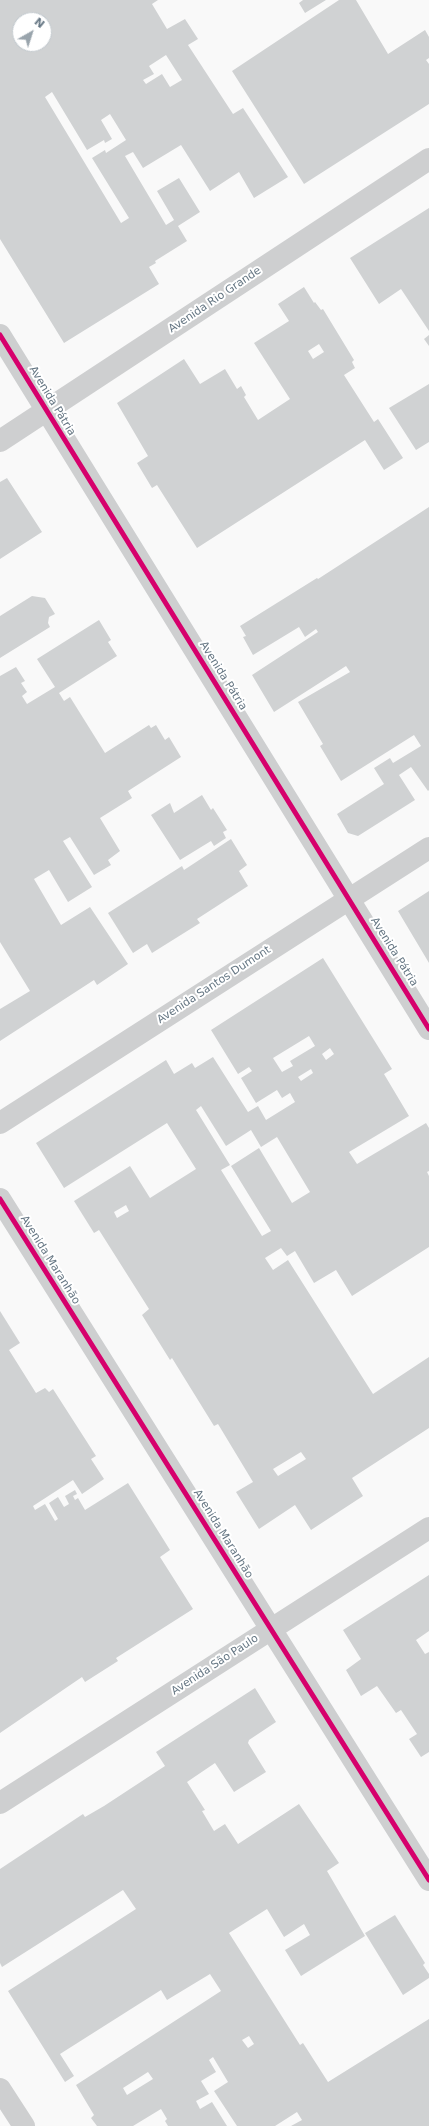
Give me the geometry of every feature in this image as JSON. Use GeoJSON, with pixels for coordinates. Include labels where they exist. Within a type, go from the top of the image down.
{"type":"FeatureCollection","features":[{"type":"Feature","properties":{"kind":"street","name":"Avenida Rio Grande"},"geometry":{"type":"LineString","coordinates":[[0,441],[47,412],[429,159]]}},
{"type":"Feature","properties":{"kind":"street","name":"Avenida Pátria"},"geometry":{"type":"LineString","coordinates":[[0,335],[429,1029]]}},
{"type":"Feature","properties":{"kind":"street","name":"Avenida Santos Dumont"},"geometry":{"type":"LineString","coordinates":[[0,1123],[429,848]]}},
{"type":"Feature","properties":{"kind":"street","name":"Avenida Maranhão"},"geometry":{"type":"LineString","coordinates":[[0,1198],[429,1880]]}},
{"type":"Feature","properties":{"kind":"street","name":"Avenida São Paulo"},"geometry":{"type":"LineString","coordinates":[[0,1803],[429,1528]]}},
{"type":"Feature","properties":{"kind":"street"},"geometry":{"type":"LineString","coordinates":[[0,2089],[24,2126]]}},
{"type":"Feature","properties":{"kind":"building"},"geometry":{"type":"Polygon","coordinates":[[[0,0],[158,0],[152,4],[167,29],[185,19],[198,39],[188,45],[233,114],[243,108],[288,177],[254,198],[239,172],[210,191],[181,145],[143,168],[133,152],[125,156],[166,225],[174,220],[157,191],[179,178],[200,212],[178,226],[187,241],[155,261],[156,263],[149,267],[159,284],[64,343],[0,239],[0,0]],[[166,55],[149,66],[154,74],[143,80],[146,84],[162,74],[170,87],[182,80],[166,55]],[[52,92],[45,97],[121,223],[129,218],[92,158],[105,150],[106,153],[126,140],[110,114],[101,120],[112,139],[105,143],[104,140],[87,150],[52,92]]]}},
{"type":"Feature","properties":{"kind":"building"},"geometry":{"type":"Polygon","coordinates":[[[303,0],[326,0],[305,13],[299,3],[303,0]]]}},
{"type":"Feature","properties":{"kind":"building"},"geometry":{"type":"Polygon","coordinates":[[[339,0],[356,0],[388,54],[425,30],[429,37],[429,58],[426,60],[429,64],[429,104],[304,184],[232,71],[339,0]]]}},
{"type":"Feature","properties":{"kind":"building"},"geometry":{"type":"Polygon","coordinates":[[[429,208],[429,331],[401,289],[379,304],[350,258],[429,208]]]}},
{"type":"Feature","properties":{"kind":"building"},"geometry":{"type":"Polygon","coordinates":[[[304,287],[314,303],[315,302],[321,310],[323,309],[354,360],[352,362],[355,368],[344,375],[374,422],[378,419],[403,458],[384,470],[365,440],[197,548],[157,485],[152,488],[137,463],[148,456],[117,403],[184,359],[200,384],[225,369],[237,389],[241,386],[246,395],[244,397],[258,420],[290,399],[254,343],[289,321],[278,304],[304,287]],[[319,344],[308,351],[313,359],[324,352],[319,344]]]}},
{"type":"Feature","properties":{"kind":"building"},"geometry":{"type":"Polygon","coordinates":[[[429,335],[429,346],[424,339],[429,335]]]}},
{"type":"Feature","properties":{"kind":"building"},"geometry":{"type":"Polygon","coordinates":[[[429,384],[429,442],[416,450],[389,408],[429,384]]]}},
{"type":"Feature","properties":{"kind":"building"},"geometry":{"type":"Polygon","coordinates":[[[7,478],[42,532],[0,559],[0,482],[7,478]]]}},
{"type":"Feature","properties":{"kind":"building"},"geometry":{"type":"Polygon","coordinates":[[[429,507],[429,790],[428,791],[411,767],[399,775],[415,800],[358,836],[348,833],[337,814],[384,784],[374,768],[390,758],[393,763],[421,746],[414,735],[341,781],[320,746],[323,744],[298,702],[350,672],[346,666],[274,712],[252,675],[318,632],[316,629],[305,637],[299,627],[253,655],[243,637],[246,636],[240,626],[317,578],[318,579],[429,507]]]}},
{"type":"Feature","properties":{"kind":"building"},"geometry":{"type":"Polygon","coordinates":[[[32,596],[45,598],[55,614],[49,617],[48,623],[50,627],[0,658],[0,616],[32,596]]]}},
{"type":"Feature","properties":{"kind":"building"},"geometry":{"type":"Polygon","coordinates":[[[99,620],[111,640],[108,642],[117,656],[59,693],[64,701],[70,697],[105,753],[149,725],[151,728],[156,725],[165,740],[169,737],[181,757],[128,791],[132,798],[100,818],[120,851],[108,860],[111,865],[94,875],[70,837],[63,841],[92,887],[68,902],[49,870],[34,879],[61,925],[90,907],[128,964],[97,985],[94,980],[0,1041],[0,1009],[30,991],[0,942],[0,676],[16,667],[25,681],[21,683],[27,692],[22,696],[27,704],[55,687],[37,659],[99,620]]]}},
{"type":"Feature","properties":{"kind":"building"},"geometry":{"type":"Polygon","coordinates":[[[202,795],[211,810],[213,808],[227,830],[223,832],[226,838],[214,846],[211,841],[180,860],[151,815],[170,803],[174,813],[202,795]]]}},
{"type":"Feature","properties":{"kind":"building"},"geometry":{"type":"Polygon","coordinates":[[[231,839],[247,865],[239,871],[248,886],[197,919],[200,923],[152,953],[147,944],[133,953],[108,913],[182,866],[184,870],[231,839]]]}},
{"type":"Feature","properties":{"kind":"building"},"geometry":{"type":"Polygon","coordinates":[[[429,891],[429,963],[398,911],[429,891]]]}},
{"type":"Feature","properties":{"kind":"building"},"geometry":{"type":"Polygon","coordinates":[[[323,958],[392,1069],[384,1074],[409,1116],[349,1152],[357,1164],[426,1123],[429,1128],[429,1171],[427,1172],[429,1176],[429,1247],[352,1296],[336,1270],[314,1283],[295,1251],[287,1256],[281,1248],[265,1258],[273,1270],[288,1260],[373,1394],[429,1357],[429,1428],[352,1478],[363,1496],[311,1530],[295,1505],[259,1529],[236,1492],[253,1482],[218,1424],[214,1426],[172,1358],[170,1360],[142,1315],[149,1309],[99,1230],[94,1233],[74,1201],[130,1166],[150,1198],[196,1169],[167,1123],[64,1188],[36,1143],[166,1060],[174,1074],[192,1063],[195,1068],[213,1057],[248,1112],[258,1106],[266,1120],[295,1102],[290,1093],[282,1098],[277,1090],[256,1103],[241,1078],[252,1071],[249,1067],[238,1074],[211,1030],[323,958]],[[309,1036],[273,1058],[282,1072],[293,1066],[290,1061],[315,1046],[309,1036]],[[330,1048],[322,1054],[326,1060],[334,1054],[330,1048]],[[311,1069],[298,1077],[301,1081],[313,1073],[311,1069]],[[201,1106],[196,1110],[230,1165],[221,1170],[262,1236],[271,1231],[231,1166],[259,1148],[292,1203],[310,1192],[277,1137],[261,1147],[251,1130],[226,1146],[201,1106]],[[126,1205],[114,1212],[117,1218],[129,1211],[126,1205]],[[301,1452],[273,1469],[278,1476],[306,1459],[301,1452]]]}},
{"type":"Feature","properties":{"kind":"building"},"geometry":{"type":"Polygon","coordinates":[[[0,1311],[20,1343],[9,1350],[36,1393],[45,1388],[49,1392],[53,1389],[96,1456],[91,1459],[104,1479],[82,1494],[73,1480],[33,1506],[35,1510],[45,1504],[55,1521],[58,1519],[49,1503],[58,1497],[64,1507],[69,1504],[65,1496],[75,1490],[77,1494],[73,1496],[75,1500],[78,1498],[85,1510],[128,1483],[170,1550],[160,1557],[193,1609],[116,1658],[118,1661],[85,1682],[82,1677],[0,1733],[0,1311]]]}},
{"type":"Feature","properties":{"kind":"building"},"geometry":{"type":"Polygon","coordinates":[[[429,1575],[429,1631],[416,1640],[425,1654],[429,1652],[429,1752],[421,1757],[409,1739],[417,1734],[401,1710],[396,1713],[377,1686],[361,1696],[346,1670],[361,1659],[343,1630],[429,1575]]]}},
{"type":"Feature","properties":{"kind":"building"},"geometry":{"type":"Polygon","coordinates":[[[255,1688],[276,1722],[249,1740],[248,1743],[266,1772],[234,1792],[215,1763],[187,1782],[205,1810],[202,1811],[214,1831],[225,1824],[238,1844],[299,1804],[339,1863],[327,1871],[365,1936],[301,1976],[285,1950],[310,1935],[304,1924],[284,1937],[267,1909],[229,1933],[300,2045],[303,2043],[328,2082],[429,2019],[429,2126],[291,2126],[302,2120],[297,2112],[275,2126],[237,2126],[214,2091],[228,2082],[213,2057],[209,2060],[216,2072],[201,2081],[209,2094],[196,2101],[200,2109],[212,2102],[227,2126],[168,2126],[165,2121],[167,2119],[161,2109],[133,2126],[97,2126],[91,2118],[94,2115],[76,2085],[221,1991],[210,1974],[167,2000],[161,1990],[60,2054],[74,2076],[65,2082],[8,1991],[136,1909],[123,1890],[2,1967],[0,1963],[0,1869],[83,1814],[85,1817],[104,1806],[165,1766],[156,1752],[255,1688]],[[249,2036],[242,2040],[248,2048],[254,2044],[249,2036]],[[148,2072],[123,2088],[127,2095],[153,2079],[148,2072]]]}},
{"type":"Feature","properties":{"kind":"building"},"geometry":{"type":"Polygon","coordinates":[[[395,1915],[425,1963],[423,1965],[429,1974],[429,1978],[403,1995],[365,1933],[395,1915]]]}},
{"type":"Feature","properties":{"kind":"cycle path"},"geometry":{"type":"LineString","coordinates":[[0,335],[429,1029]]}},
{"type":"Feature","properties":{"kind":"cycle path"},"geometry":{"type":"LineString","coordinates":[[0,1199],[429,1880]]}}]}
